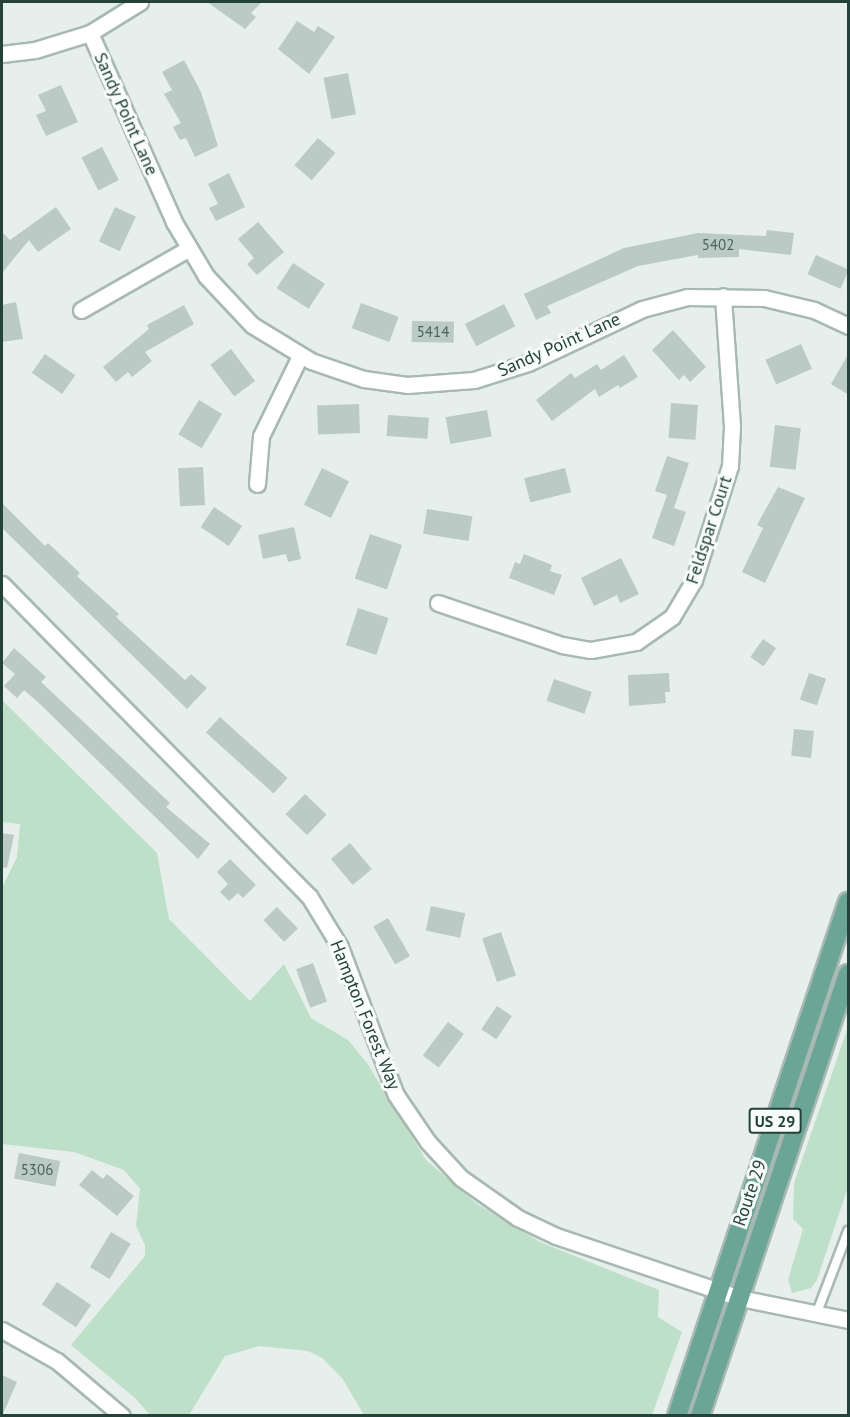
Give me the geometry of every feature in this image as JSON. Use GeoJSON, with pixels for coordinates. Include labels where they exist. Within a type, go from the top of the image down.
{"type":"FeatureCollection","features":[{"type":"Feature","properties":{"kind":"main road","name":"Route 29"},"geometry":{"type":"LineString","coordinates":[[677,1416],[849,902]]}},
{"type":"Feature","properties":{"kind":"main road","name":"Route 29"},"geometry":{"type":"LineString","coordinates":[[700,1416],[849,974]]}},
{"type":"Feature","properties":{"kind":"street"},"geometry":{"type":"LineString","coordinates":[[2,54],[34,50],[90,33],[140,2]]}},
{"type":"Feature","properties":{"kind":"street","name":"Sandy Point Lane"},"geometry":{"type":"LineString","coordinates":[[90,33],[188,249],[237,311],[300,356],[364,379],[407,384],[474,380],[528,363],[642,309],[687,297],[723,296],[791,303],[849,326]]}},
{"type":"Feature","properties":{"kind":"street"},"geometry":{"type":"LineString","coordinates":[[81,310],[188,249]]}},
{"type":"Feature","properties":{"kind":"street","name":"Feldspar Court"},"geometry":{"type":"LineString","coordinates":[[438,603],[562,645],[591,650],[636,642],[672,617],[694,580],[730,466],[732,426],[723,296]]}},
{"type":"Feature","properties":{"kind":"street"},"geometry":{"type":"LineString","coordinates":[[257,484],[261,436],[300,356]]}},
{"type":"Feature","properties":{"kind":"street","name":"Hampton Forest Way"},"geometry":{"type":"LineString","coordinates":[[2,584],[309,896],[340,947],[396,1095],[445,1161],[481,1194],[556,1236],[740,1298],[815,1316],[849,1320]]}},
{"type":"Feature","properties":{"kind":"street"},"geometry":{"type":"LineString","coordinates":[[2,1330],[57,1360],[122,1416]]}},
{"type":"Feature","properties":{"kind":"lane"},"geometry":{"type":"LineString","coordinates":[[815,1316],[849,1230]]}},
{"type":"Feature","properties":{"kind":"green space"},"geometry":{"type":"Polygon","coordinates":[[[2,700],[157,853],[169,919],[250,1001],[284,964],[311,1018],[348,1040],[367,1063],[426,1160],[476,1203],[540,1242],[659,1290],[658,1317],[682,1332],[652,1415],[364,1415],[342,1378],[322,1358],[308,1351],[259,1346],[225,1356],[189,1415],[150,1415],[135,1398],[71,1345],[145,1256],[145,1245],[136,1226],[140,1189],[124,1170],[74,1152],[2,1144],[2,888],[17,857],[20,824],[2,822],[2,700]]]}},
{"type":"Feature","properties":{"kind":"green space"},"geometry":{"type":"Polygon","coordinates":[[[848,1027],[848,1187],[817,1280],[811,1288],[792,1293],[788,1280],[803,1229],[793,1219],[794,1183],[848,1027]]]}},
{"type":"Feature","properties":{"kind":"building"},"geometry":{"type":"Polygon","coordinates":[[[207,2],[262,2],[251,13],[256,17],[245,29],[207,2]]]}},
{"type":"Feature","properties":{"kind":"building"},"geometry":{"type":"Polygon","coordinates":[[[297,21],[314,32],[318,26],[335,37],[309,74],[278,49],[297,21]]]}},
{"type":"Feature","properties":{"kind":"building"},"geometry":{"type":"Polygon","coordinates":[[[184,60],[201,92],[218,146],[195,157],[186,138],[180,140],[173,127],[181,123],[164,94],[172,90],[162,72],[184,60]]]}},
{"type":"Feature","properties":{"kind":"building"},"geometry":{"type":"Polygon","coordinates":[[[348,73],[356,114],[331,119],[323,78],[348,73]]]}},
{"type":"Feature","properties":{"kind":"building"},"geometry":{"type":"Polygon","coordinates":[[[61,85],[78,122],[46,136],[36,115],[46,111],[38,95],[61,85]]]}},
{"type":"Feature","properties":{"kind":"building"},"geometry":{"type":"Polygon","coordinates":[[[318,138],[335,153],[312,180],[294,165],[318,138]]]}},
{"type":"Feature","properties":{"kind":"building"},"geometry":{"type":"Polygon","coordinates":[[[102,147],[119,180],[98,190],[82,157],[102,147]]]}},
{"type":"Feature","properties":{"kind":"building"},"geometry":{"type":"Polygon","coordinates":[[[229,173],[245,207],[216,221],[209,208],[218,204],[208,184],[229,173]]]}},
{"type":"Feature","properties":{"kind":"building"},"geometry":{"type":"Polygon","coordinates":[[[56,207],[71,229],[38,252],[29,240],[2,273],[2,232],[10,240],[56,207]]]}},
{"type":"Feature","properties":{"kind":"building"},"geometry":{"type":"Polygon","coordinates":[[[115,207],[136,217],[120,251],[99,241],[115,207]]]}},
{"type":"Feature","properties":{"kind":"building"},"geometry":{"type":"Polygon","coordinates":[[[258,222],[284,252],[257,275],[247,264],[254,258],[238,239],[258,222]]]}},
{"type":"Feature","properties":{"kind":"building"},"geometry":{"type":"Polygon","coordinates":[[[767,230],[794,233],[791,255],[739,249],[739,257],[698,258],[698,255],[638,266],[547,306],[551,313],[536,320],[524,294],[624,248],[698,233],[766,236],[767,230]]]}},
{"type":"Feature","properties":{"kind":"building"},"geometry":{"type":"Polygon","coordinates":[[[816,255],[848,269],[840,289],[807,274],[816,255]]]}},
{"type":"Feature","properties":{"kind":"building"},"geometry":{"type":"Polygon","coordinates":[[[293,263],[325,284],[309,309],[277,288],[293,263]]]}},
{"type":"Feature","properties":{"kind":"building"},"geometry":{"type":"Polygon","coordinates":[[[16,302],[23,339],[2,342],[2,305],[16,302]]]}},
{"type":"Feature","properties":{"kind":"building"},"geometry":{"type":"Polygon","coordinates":[[[361,303],[399,317],[389,342],[352,328],[361,303]]]}},
{"type":"Feature","properties":{"kind":"building"},"geometry":{"type":"Polygon","coordinates":[[[504,304],[515,326],[476,346],[465,324],[504,304]]]}},
{"type":"Feature","properties":{"kind":"building"},"geometry":{"type":"Polygon","coordinates":[[[184,305],[194,324],[145,352],[152,361],[132,377],[128,372],[116,382],[103,367],[149,329],[147,325],[184,305]]]}},
{"type":"Feature","properties":{"kind":"building"},"geometry":{"type":"Polygon","coordinates":[[[412,321],[454,322],[454,343],[412,342],[412,321]]]}},
{"type":"Feature","properties":{"kind":"building"},"geometry":{"type":"Polygon","coordinates":[[[673,330],[706,367],[690,382],[684,375],[679,380],[652,350],[673,330]]]}},
{"type":"Feature","properties":{"kind":"building"},"geometry":{"type":"Polygon","coordinates":[[[801,344],[812,369],[776,385],[765,360],[801,344]]]}},
{"type":"Feature","properties":{"kind":"building"},"geometry":{"type":"Polygon","coordinates":[[[231,349],[255,381],[234,397],[210,365],[231,349]]]}},
{"type":"Feature","properties":{"kind":"building"},"geometry":{"type":"Polygon","coordinates":[[[849,353],[849,395],[831,384],[849,353]]]}},
{"type":"Feature","properties":{"kind":"building"},"geometry":{"type":"Polygon","coordinates":[[[45,354],[75,375],[62,394],[32,373],[45,354]]]}},
{"type":"Feature","properties":{"kind":"building"},"geometry":{"type":"Polygon","coordinates":[[[624,355],[638,377],[620,388],[618,385],[599,397],[595,389],[552,421],[536,400],[571,373],[575,378],[597,364],[601,370],[624,355]]]}},
{"type":"Feature","properties":{"kind":"building"},"geometry":{"type":"Polygon","coordinates":[[[199,400],[222,414],[202,448],[178,434],[199,400]]]}},
{"type":"Feature","properties":{"kind":"building"},"geometry":{"type":"Polygon","coordinates":[[[671,403],[698,405],[695,440],[669,438],[671,403]]]}},
{"type":"Feature","properties":{"kind":"building"},"geometry":{"type":"Polygon","coordinates":[[[359,404],[360,433],[318,434],[317,405],[359,404]]]}},
{"type":"Feature","properties":{"kind":"building"},"geometry":{"type":"Polygon","coordinates":[[[487,410],[492,437],[450,444],[446,417],[487,410]]]}},
{"type":"Feature","properties":{"kind":"building"},"geometry":{"type":"Polygon","coordinates":[[[388,415],[429,418],[427,439],[387,436],[388,415]]]}},
{"type":"Feature","properties":{"kind":"building"},"geometry":{"type":"Polygon","coordinates":[[[775,425],[801,428],[796,470],[770,467],[775,425]]]}},
{"type":"Feature","properties":{"kind":"building"},"geometry":{"type":"Polygon","coordinates":[[[667,456],[689,463],[674,508],[686,512],[674,546],[652,538],[667,495],[655,491],[667,456]]]}},
{"type":"Feature","properties":{"kind":"building"},"geometry":{"type":"Polygon","coordinates":[[[203,467],[205,505],[180,506],[178,468],[203,467]]]}},
{"type":"Feature","properties":{"kind":"building"},"geometry":{"type":"Polygon","coordinates":[[[322,468],[349,481],[331,518],[304,505],[322,468]]]}},
{"type":"Feature","properties":{"kind":"building"},"geometry":{"type":"Polygon","coordinates":[[[565,468],[571,492],[530,502],[524,478],[565,468]]]}},
{"type":"Feature","properties":{"kind":"building"},"geometry":{"type":"Polygon","coordinates":[[[778,487],[805,498],[765,583],[742,572],[763,528],[757,525],[778,487]]]}},
{"type":"Feature","properties":{"kind":"building"},"geometry":{"type":"Polygon","coordinates":[[[2,503],[45,546],[48,543],[80,573],[77,576],[119,614],[116,617],[185,680],[191,674],[207,688],[187,709],[2,528],[2,503]]]}},
{"type":"Feature","properties":{"kind":"building"},"geometry":{"type":"Polygon","coordinates":[[[214,507],[242,526],[229,546],[201,527],[214,507]]]}},
{"type":"Feature","properties":{"kind":"building"},"geometry":{"type":"Polygon","coordinates":[[[427,509],[472,516],[469,541],[423,534],[427,509]]]}},
{"type":"Feature","properties":{"kind":"building"},"geometry":{"type":"Polygon","coordinates":[[[294,527],[301,559],[288,562],[286,554],[263,559],[258,535],[294,527]]]}},
{"type":"Feature","properties":{"kind":"building"},"geometry":{"type":"Polygon","coordinates":[[[370,534],[402,545],[387,590],[355,578],[370,534]]]}},
{"type":"Feature","properties":{"kind":"building"},"geometry":{"type":"Polygon","coordinates":[[[524,554],[552,565],[550,571],[562,575],[554,595],[509,578],[515,562],[520,564],[524,554]]]}},
{"type":"Feature","properties":{"kind":"building"},"geometry":{"type":"Polygon","coordinates":[[[621,558],[639,594],[620,603],[617,595],[594,606],[581,578],[621,558]]]}},
{"type":"Feature","properties":{"kind":"building"},"geometry":{"type":"Polygon","coordinates":[[[358,608],[388,618],[376,655],[346,645],[358,608]]]}},
{"type":"Feature","properties":{"kind":"building"},"geometry":{"type":"Polygon","coordinates":[[[763,639],[776,648],[763,666],[750,657],[763,639]]]}},
{"type":"Feature","properties":{"kind":"building"},"geometry":{"type":"Polygon","coordinates":[[[14,648],[46,677],[41,682],[170,803],[166,807],[210,844],[198,859],[41,705],[24,690],[17,698],[4,686],[15,674],[2,663],[14,648]]]}},
{"type":"Feature","properties":{"kind":"building"},"geometry":{"type":"Polygon","coordinates":[[[669,673],[670,692],[665,692],[666,703],[629,706],[628,675],[669,673]]]}},
{"type":"Feature","properties":{"kind":"building"},"geometry":{"type":"Polygon","coordinates":[[[809,673],[826,679],[817,705],[800,699],[809,673]]]}},
{"type":"Feature","properties":{"kind":"building"},"geometry":{"type":"Polygon","coordinates":[[[554,679],[592,692],[584,714],[547,701],[554,679]]]}},
{"type":"Feature","properties":{"kind":"building"},"geometry":{"type":"Polygon","coordinates":[[[220,717],[288,778],[274,793],[206,733],[220,717]]]}},
{"type":"Feature","properties":{"kind":"building"},"geometry":{"type":"Polygon","coordinates":[[[794,729],[814,731],[811,758],[791,756],[794,729]]]}},
{"type":"Feature","properties":{"kind":"building"},"geometry":{"type":"Polygon","coordinates":[[[305,794],[327,815],[307,835],[286,814],[305,794]]]}},
{"type":"Feature","properties":{"kind":"building"},"geometry":{"type":"Polygon","coordinates":[[[2,833],[14,835],[7,868],[2,867],[2,833]]]}},
{"type":"Feature","properties":{"kind":"building"},"geometry":{"type":"Polygon","coordinates":[[[350,843],[372,869],[353,885],[331,859],[350,843]]]}},
{"type":"Feature","properties":{"kind":"building"},"geometry":{"type":"Polygon","coordinates":[[[230,859],[256,885],[243,898],[238,893],[229,901],[220,892],[228,884],[217,872],[230,859]]]}},
{"type":"Feature","properties":{"kind":"building"},"geometry":{"type":"Polygon","coordinates":[[[431,906],[465,913],[460,938],[426,930],[431,906]]]}},
{"type":"Feature","properties":{"kind":"building"},"geometry":{"type":"Polygon","coordinates":[[[277,907],[298,929],[284,942],[263,920],[277,907]]]}},
{"type":"Feature","properties":{"kind":"building"},"geometry":{"type":"Polygon","coordinates":[[[388,918],[410,956],[395,965],[373,927],[388,918]]]}},
{"type":"Feature","properties":{"kind":"building"},"geometry":{"type":"Polygon","coordinates":[[[501,932],[516,975],[497,982],[482,939],[501,932]]]}},
{"type":"Feature","properties":{"kind":"building"},"geometry":{"type":"Polygon","coordinates":[[[313,963],[327,1002],[310,1008],[296,969],[313,963]]]}},
{"type":"Feature","properties":{"kind":"building"},"geometry":{"type":"Polygon","coordinates":[[[497,1006],[512,1016],[496,1039],[481,1029],[497,1006]]]}},
{"type":"Feature","properties":{"kind":"building"},"geometry":{"type":"Polygon","coordinates":[[[448,1022],[464,1034],[439,1068],[423,1056],[448,1022]]]}},
{"type":"Feature","properties":{"kind":"building"},"geometry":{"type":"Polygon","coordinates":[[[19,1153],[60,1161],[55,1187],[14,1179],[19,1153]]]}},
{"type":"Feature","properties":{"kind":"building"},"geometry":{"type":"Polygon","coordinates":[[[92,1170],[103,1179],[107,1174],[134,1196],[117,1216],[79,1185],[92,1170]]]}},
{"type":"Feature","properties":{"kind":"building"},"geometry":{"type":"Polygon","coordinates":[[[111,1232],[131,1244],[110,1279],[90,1267],[111,1232]]]}},
{"type":"Feature","properties":{"kind":"building"},"geometry":{"type":"Polygon","coordinates":[[[57,1282],[91,1305],[76,1327],[42,1304],[57,1282]]]}},
{"type":"Feature","properties":{"kind":"building"},"geometry":{"type":"Polygon","coordinates":[[[2,1375],[17,1382],[2,1416],[2,1375]]]}}]}
